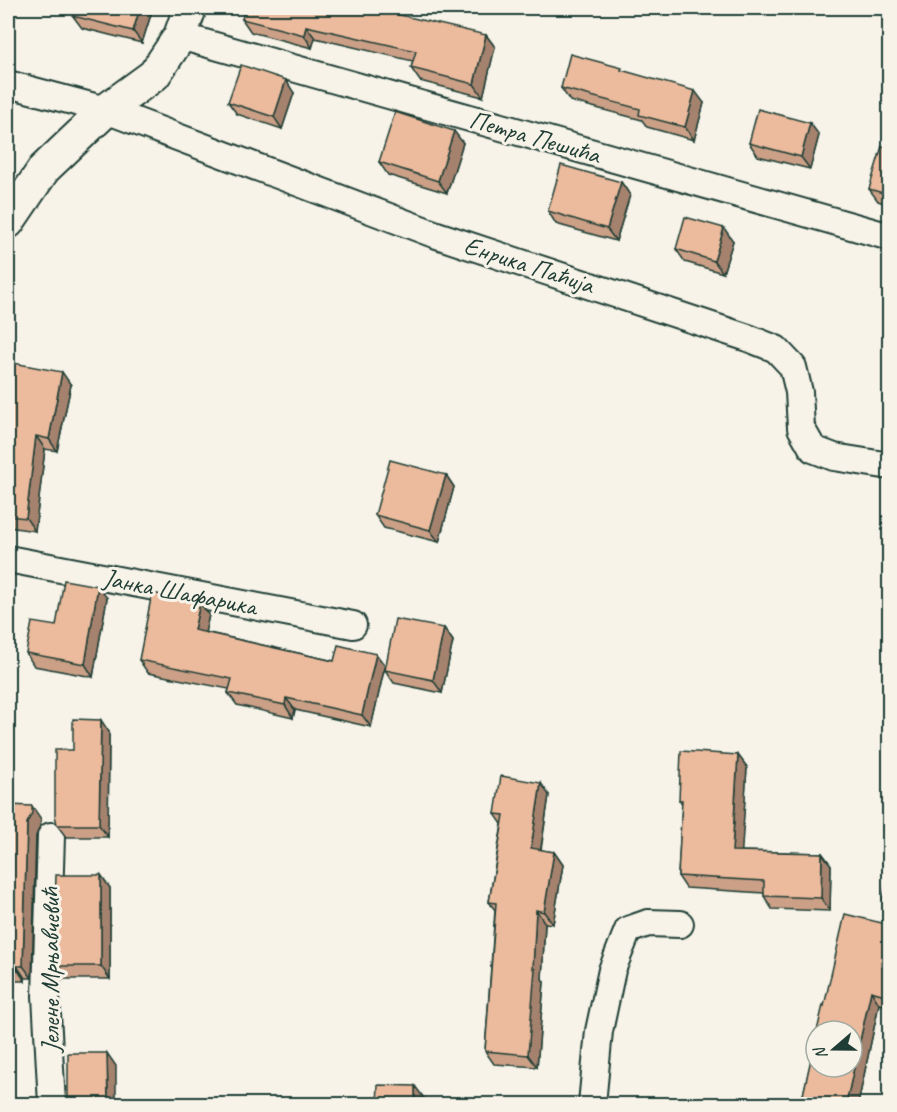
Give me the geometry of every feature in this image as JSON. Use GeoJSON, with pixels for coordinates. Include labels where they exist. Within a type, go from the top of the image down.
{"type":"FeatureCollection","features":[{"type":"Feature","properties":{"kind":"street"},"geometry":{"type":"LineString","coordinates":[[8,222],[44,169],[106,111],[154,75],[185,22]]}},
{"type":"Feature","properties":{"kind":"street","name":"Петра Пешића"},"geometry":{"type":"LineString","coordinates":[[185,22],[890,237]]}},
{"type":"Feature","properties":{"kind":"street","name":"Енрика Паћија"},"geometry":{"type":"LineString","coordinates":[[8,84],[106,111],[434,234],[776,349],[793,368],[799,392],[801,428],[813,449],[834,457],[890,466]]}},
{"type":"Feature","properties":{"kind":"street","name":"Јанка Шафарика"},"geometry":{"type":"LineString","coordinates":[[8,559],[353,626]]}},
{"type":"Feature","properties":{"kind":"street","name":"Јелене Мрњавчевић"},"geometry":{"type":"LineString","coordinates":[[51,836],[46,996],[52,1104]]}},
{"type":"Feature","properties":{"kind":"street"},"geometry":{"type":"LineString","coordinates":[[592,1104],[599,1031],[612,970],[628,930],[648,923],[681,924]]}},
{"type":"Feature","properties":{"kind":"building"},"geometry":{"type":"Polygon","coordinates":[[[75,8],[140,8],[133,31],[73,16],[75,8]]]}},
{"type":"Feature","properties":{"kind":"building"},"geometry":{"type":"Polygon","coordinates":[[[245,8],[370,8],[486,35],[474,84],[411,68],[416,51],[306,26],[304,35],[242,19],[245,8]]]}},
{"type":"Feature","properties":{"kind":"building"},"geometry":{"type":"Polygon","coordinates":[[[570,54],[695,91],[685,127],[639,115],[640,109],[561,88],[570,54]]]}},
{"type":"Feature","properties":{"kind":"building"},"geometry":{"type":"Polygon","coordinates":[[[241,65],[286,80],[274,117],[228,102],[241,65]]]}},
{"type":"Feature","properties":{"kind":"building"},"geometry":{"type":"Polygon","coordinates":[[[758,109],[810,123],[801,157],[749,143],[758,109]]]}},
{"type":"Feature","properties":{"kind":"building"},"geometry":{"type":"Polygon","coordinates":[[[395,112],[454,131],[438,181],[379,162],[395,112]]]}},
{"type":"Feature","properties":{"kind":"building"},"geometry":{"type":"Polygon","coordinates":[[[882,146],[890,148],[890,195],[869,189],[882,146]]]}},
{"type":"Feature","properties":{"kind":"building"},"geometry":{"type":"Polygon","coordinates":[[[561,165],[621,182],[607,229],[548,211],[561,165]]]}},
{"type":"Feature","properties":{"kind":"building"},"geometry":{"type":"Polygon","coordinates":[[[685,217],[724,228],[714,261],[676,249],[685,217]]]}},
{"type":"Feature","properties":{"kind":"building"},"geometry":{"type":"Polygon","coordinates":[[[8,362],[62,372],[49,439],[36,436],[26,518],[8,516],[8,362]]]}},
{"type":"Feature","properties":{"kind":"building"},"geometry":{"type":"Polygon","coordinates":[[[390,460],[446,475],[430,530],[375,515],[390,460]]]}},
{"type":"Feature","properties":{"kind":"building"},"geometry":{"type":"Polygon","coordinates":[[[64,580],[98,586],[85,664],[26,653],[32,622],[56,626],[64,580]]]}},
{"type":"Feature","properties":{"kind":"building"},"geometry":{"type":"Polygon","coordinates":[[[152,593],[200,603],[194,630],[334,661],[338,645],[376,654],[362,715],[286,698],[285,705],[228,693],[232,679],[139,660],[152,593]]]}},
{"type":"Feature","properties":{"kind":"building"},"geometry":{"type":"Polygon","coordinates":[[[395,619],[444,628],[433,680],[385,670],[395,619]]]}},
{"type":"Feature","properties":{"kind":"building"},"geometry":{"type":"Polygon","coordinates":[[[73,719],[101,720],[99,825],[57,825],[55,750],[73,750],[73,719]]]}},
{"type":"Feature","properties":{"kind":"building"},"geometry":{"type":"Polygon","coordinates":[[[681,751],[738,755],[732,851],[822,853],[821,898],[764,896],[764,881],[678,876],[682,800],[679,800],[681,751]]]}},
{"type":"Feature","properties":{"kind":"building"},"geometry":{"type":"Polygon","coordinates":[[[501,776],[541,783],[531,848],[554,852],[544,912],[536,910],[533,969],[535,969],[528,1055],[485,1051],[496,903],[489,902],[504,815],[495,814],[501,776]]]}},
{"type":"Feature","properties":{"kind":"building"},"geometry":{"type":"Polygon","coordinates":[[[8,805],[32,806],[32,813],[27,823],[23,966],[17,966],[17,969],[8,969],[8,805]]]}},
{"type":"Feature","properties":{"kind":"building"},"geometry":{"type":"Polygon","coordinates":[[[888,874],[890,875],[890,901],[883,899],[888,874]]]}},
{"type":"Feature","properties":{"kind":"building"},"geometry":{"type":"Polygon","coordinates":[[[56,875],[101,875],[101,966],[53,966],[56,875]]]}},
{"type":"Feature","properties":{"kind":"building"},"geometry":{"type":"Polygon","coordinates":[[[845,914],[890,925],[890,975],[885,995],[871,991],[864,1023],[864,1019],[820,1019],[845,914]]]}},
{"type":"Feature","properties":{"kind":"building"},"geometry":{"type":"Polygon","coordinates":[[[68,1053],[107,1053],[108,1104],[68,1104],[68,1053]]]}},
{"type":"Feature","properties":{"kind":"building"},"geometry":{"type":"Polygon","coordinates":[[[807,1079],[852,1079],[846,1104],[801,1104],[807,1079]]]}},
{"type":"Feature","properties":{"kind":"building"},"geometry":{"type":"Polygon","coordinates":[[[378,1085],[415,1086],[415,1104],[377,1104],[378,1085]]]}}]}
